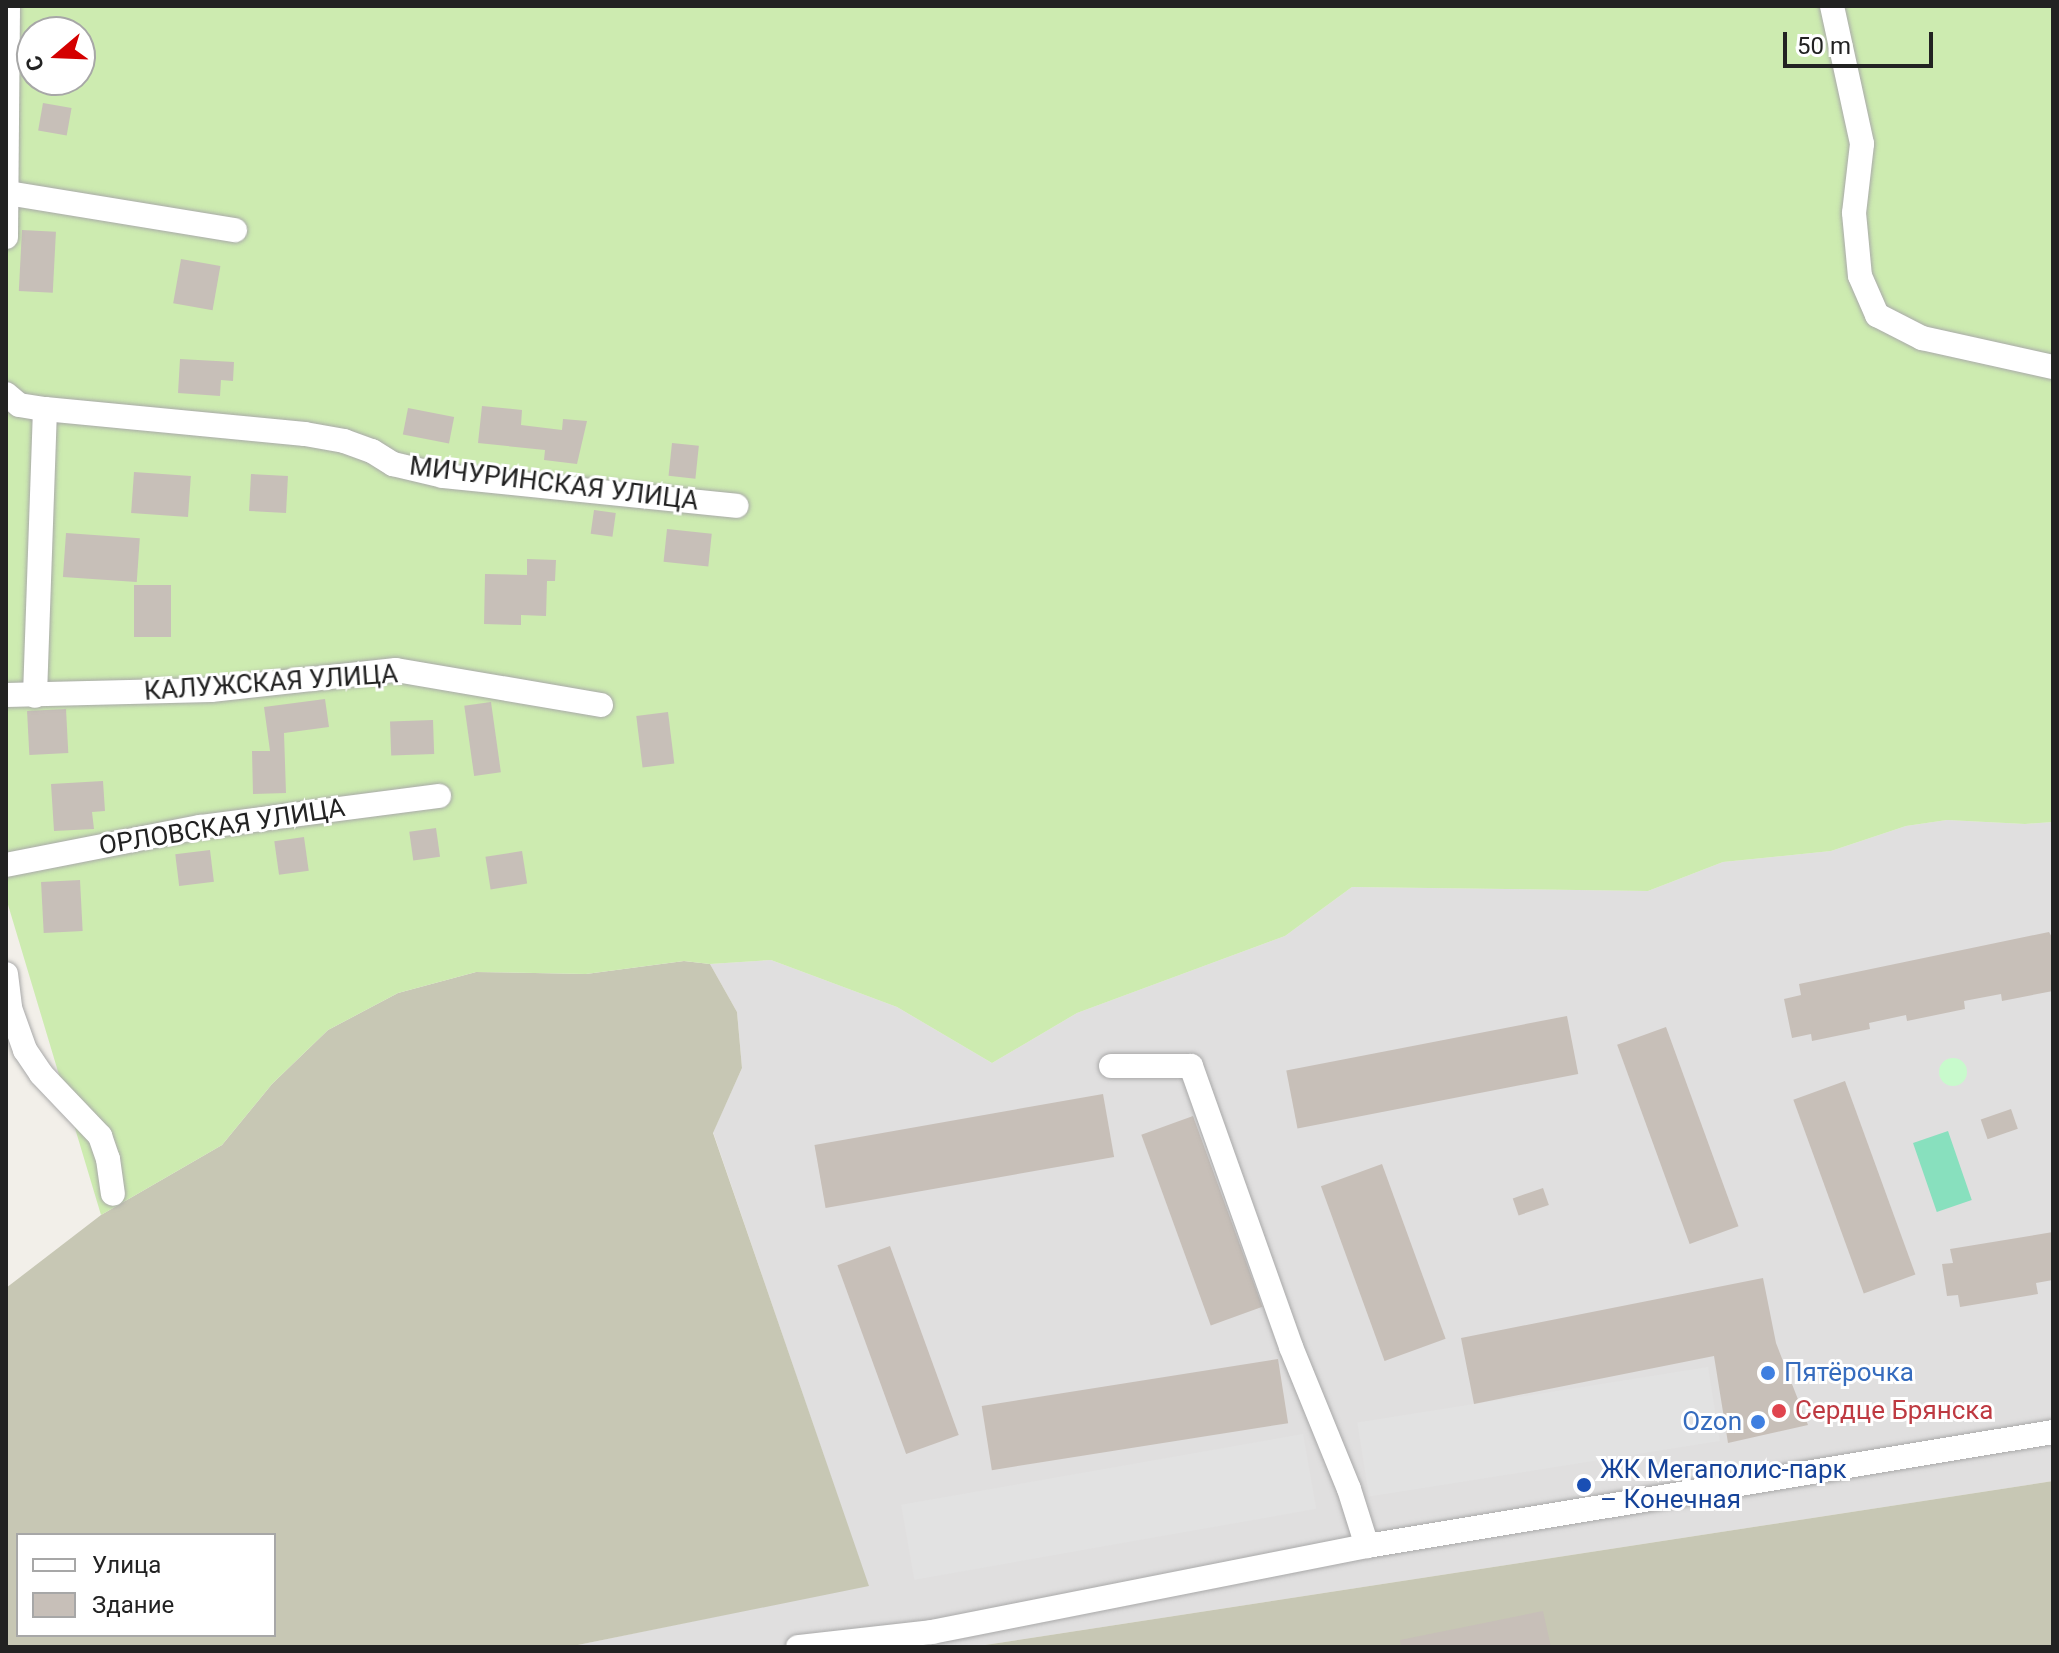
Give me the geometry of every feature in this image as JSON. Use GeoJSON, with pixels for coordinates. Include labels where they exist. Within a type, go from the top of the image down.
{"type":"FeatureCollection","features":[{"type":"Feature","properties":{"kind":"street"},"geometry":{"type":"LineString","coordinates":[[6,237],[8,6]]}},
{"type":"Feature","properties":{"kind":"street"},"geometry":{"type":"LineString","coordinates":[[1832,6],[1862,144],[1854,213],[1860,276],[1877,315],[1922,338],[2053,367]]}},
{"type":"Feature","properties":{"kind":"street"},"geometry":{"type":"LineString","coordinates":[[8,193],[235,230]]}},
{"type":"Feature","properties":{"kind":"street","name":"МИЧУРИНСКАЯ УЛИЦА"},"geometry":{"type":"LineString","coordinates":[[6,394],[19,405],[45,409],[318,436],[372,451],[393,464],[443,476],[736,506]]}},
{"type":"Feature","properties":{"kind":"street"},"geometry":{"type":"LineString","coordinates":[[35,696],[45,409]]}},
{"type":"Feature","properties":{"kind":"street","name":"КАЛУЖСКАЯ УЛИЦА"},"geometry":{"type":"LineString","coordinates":[[6,695],[211,690],[396,670],[601,705]]}},
{"type":"Feature","properties":{"kind":"street","name":"ОРЛОВСКАЯ УЛИЦА"},"geometry":{"type":"LineString","coordinates":[[6,865],[200,827],[439,796]]}},
{"type":"Feature","properties":{"kind":"street"},"geometry":{"type":"LineString","coordinates":[[6,974],[15,1029],[25,1050],[41,1074],[100,1136],[108,1159],[113,1194]]}},
{"type":"Feature","properties":{"kind":"street"},"geometry":{"type":"LineString","coordinates":[[1111,1066],[1191,1066],[1291,1347],[1349,1489],[1367,1546]]}},
{"type":"Feature","properties":{"kind":"street"},"geometry":{"type":"LineString","coordinates":[[798,1647],[932,1632],[1367,1546],[2053,1432]]}},
{"type":"Feature","properties":{"kind":"shaded area"},"geometry":{"type":"Polygon","coordinates":[[[1947,820],[2025,824],[2053,822],[2053,1481],[972,1647],[568,1647],[868,1585],[713,1132],[742,1068],[737,1012],[710,964],[771,960],[897,1007],[992,1063],[1077,1013],[1285,936],[1352,887],[1648,891],[1723,862],[1831,851],[1906,826],[1947,820]]]}},
{"type":"Feature","properties":{"kind":"shaded area"},"geometry":{"type":"Polygon","coordinates":[[[684,961],[710,964],[737,1012],[742,1068],[713,1133],[869,1586],[568,1647],[6,1647],[6,1288],[101,1215],[222,1145],[272,1084],[328,1030],[398,993],[476,972],[586,974],[684,961]]]}},
{"type":"Feature","properties":{"kind":"shaded area"},"geometry":{"type":"Polygon","coordinates":[[[1708,1367],[1720,1441],[1369,1497],[1357,1423],[1708,1367]]]}},
{"type":"Feature","properties":{"kind":"shaded area"},"geometry":{"type":"Polygon","coordinates":[[[1303,1434],[1316,1509],[914,1580],[901,1505],[1303,1434]]]}},
{"type":"Feature","properties":{"kind":"shaded area"},"geometry":{"type":"Polygon","coordinates":[[[2053,1481],[2053,1647],[972,1647],[2053,1481]]]}},
{"type":"Feature","properties":{"kind":"green space"},"geometry":{"type":"Polygon","coordinates":[[[6,6],[2053,6],[2053,822],[2025,824],[1947,820],[1906,826],[1831,851],[1723,862],[1648,891],[1352,887],[1285,936],[1077,1013],[992,1063],[897,1007],[771,960],[710,964],[684,961],[586,974],[476,972],[398,993],[328,1030],[272,1084],[222,1145],[101,1215],[6,898],[6,6]]]}},
{"type":"Feature","properties":{"kind":"green space"},"geometry":{"type":"Polygon","coordinates":[[[1953,1058],[1963,1062],[1967,1072],[1963,1082],[1953,1086],[1943,1082],[1939,1072],[1943,1062],[1953,1058]]]}},
{"type":"Feature","properties":{"kind":"green space"},"geometry":{"type":"Polygon","coordinates":[[[1948,1131],[1972,1200],[1937,1212],[1913,1143],[1948,1131]]]}},
{"type":"Feature","properties":{"kind":"building"},"geometry":{"type":"Polygon","coordinates":[[[43,103],[72,108],[67,136],[38,131],[43,103]]]}},
{"type":"Feature","properties":{"kind":"building"},"geometry":{"type":"Polygon","coordinates":[[[22,230],[56,232],[53,293],[19,291],[22,230]]]}},
{"type":"Feature","properties":{"kind":"building"},"geometry":{"type":"Polygon","coordinates":[[[181,259],[220,266],[213,310],[173,303],[181,259]]]}},
{"type":"Feature","properties":{"kind":"building"},"geometry":{"type":"Polygon","coordinates":[[[180,359],[234,362],[233,381],[221,380],[220,396],[178,393],[180,359]]]}},
{"type":"Feature","properties":{"kind":"building"},"geometry":{"type":"Polygon","coordinates":[[[482,406],[522,410],[521,425],[562,430],[563,419],[587,421],[577,464],[544,460],[545,450],[478,443],[482,406]]]}},
{"type":"Feature","properties":{"kind":"building"},"geometry":{"type":"Polygon","coordinates":[[[408,408],[454,417],[449,443],[403,435],[408,408]]]}},
{"type":"Feature","properties":{"kind":"building"},"geometry":{"type":"Polygon","coordinates":[[[672,443],[699,446],[695,479],[669,476],[672,443]]]}},
{"type":"Feature","properties":{"kind":"building"},"geometry":{"type":"Polygon","coordinates":[[[134,472],[191,476],[188,517],[131,513],[134,472]]]}},
{"type":"Feature","properties":{"kind":"building"},"geometry":{"type":"Polygon","coordinates":[[[251,474],[288,476],[286,513],[249,511],[251,474]]]}},
{"type":"Feature","properties":{"kind":"building"},"geometry":{"type":"Polygon","coordinates":[[[594,510],[616,513],[612,537],[591,534],[594,510]]]}},
{"type":"Feature","properties":{"kind":"building"},"geometry":{"type":"Polygon","coordinates":[[[667,529],[712,534],[708,567],[664,562],[667,529]]]}},
{"type":"Feature","properties":{"kind":"building"},"geometry":{"type":"Polygon","coordinates":[[[66,533],[140,538],[137,582],[63,577],[66,533]]]}},
{"type":"Feature","properties":{"kind":"building"},"geometry":{"type":"Polygon","coordinates":[[[527,559],[556,560],[555,581],[547,581],[546,616],[521,615],[521,625],[484,624],[485,574],[527,575],[527,559]]]}},
{"type":"Feature","properties":{"kind":"building"},"geometry":{"type":"Polygon","coordinates":[[[134,585],[171,585],[171,637],[134,637],[134,585]]]}},
{"type":"Feature","properties":{"kind":"building"},"geometry":{"type":"Polygon","coordinates":[[[325,699],[329,727],[284,733],[286,793],[253,794],[252,751],[270,751],[264,707],[325,699]]]}},
{"type":"Feature","properties":{"kind":"building"},"geometry":{"type":"Polygon","coordinates":[[[491,702],[501,772],[474,776],[464,706],[491,702]]]}},
{"type":"Feature","properties":{"kind":"building"},"geometry":{"type":"Polygon","coordinates":[[[66,709],[68,753],[29,755],[27,711],[66,709]]]}},
{"type":"Feature","properties":{"kind":"building"},"geometry":{"type":"Polygon","coordinates":[[[668,712],[674,764],[643,768],[636,716],[668,712]]]}},
{"type":"Feature","properties":{"kind":"building"},"geometry":{"type":"Polygon","coordinates":[[[433,720],[434,754],[391,755],[390,722],[433,720]]]}},
{"type":"Feature","properties":{"kind":"building"},"geometry":{"type":"Polygon","coordinates":[[[103,781],[105,811],[92,812],[94,829],[54,831],[51,784],[103,781]]]}},
{"type":"Feature","properties":{"kind":"building"},"geometry":{"type":"Polygon","coordinates":[[[436,828],[440,857],[413,860],[409,832],[436,828]]]}},
{"type":"Feature","properties":{"kind":"building"},"geometry":{"type":"Polygon","coordinates":[[[304,837],[309,871],[279,875],[274,841],[304,837]]]}},
{"type":"Feature","properties":{"kind":"building"},"geometry":{"type":"Polygon","coordinates":[[[210,850],[214,882],[179,886],[175,854],[210,850]]]}},
{"type":"Feature","properties":{"kind":"building"},"geometry":{"type":"Polygon","coordinates":[[[522,851],[527,884],[491,889],[485,857],[522,851]]]}},
{"type":"Feature","properties":{"kind":"building"},"geometry":{"type":"Polygon","coordinates":[[[80,880],[83,931],[44,933],[41,882],[80,880]]]}},
{"type":"Feature","properties":{"kind":"building"},"geometry":{"type":"Polygon","coordinates":[[[2049,932],[2053,939],[2053,991],[2002,1001],[2001,994],[1964,1001],[1965,1009],[1907,1021],[1906,1015],[1869,1023],[1870,1029],[1812,1041],[1811,1034],[1792,1038],[1784,999],[1801,995],[1799,984],[2049,932]]]}},
{"type":"Feature","properties":{"kind":"building"},"geometry":{"type":"Polygon","coordinates":[[[1567,1016],[1578,1074],[1298,1128],[1286,1071],[1567,1016]]]}},
{"type":"Feature","properties":{"kind":"building"},"geometry":{"type":"Polygon","coordinates":[[[1666,1027],[1739,1226],[1690,1244],[1617,1045],[1666,1027]]]}},
{"type":"Feature","properties":{"kind":"building"},"geometry":{"type":"Polygon","coordinates":[[[1845,1081],[1915,1275],[1864,1293],[1793,1100],[1845,1081]]]}},
{"type":"Feature","properties":{"kind":"building"},"geometry":{"type":"Polygon","coordinates":[[[1103,1094],[1114,1157],[826,1208],[814,1145],[1103,1094]]]}},
{"type":"Feature","properties":{"kind":"building"},"geometry":{"type":"Polygon","coordinates":[[[2011,1109],[2018,1129],[1988,1139],[1981,1119],[2011,1109]]]}},
{"type":"Feature","properties":{"kind":"building"},"geometry":{"type":"Polygon","coordinates":[[[1193,1116],[1262,1307],[1211,1326],[1141,1135],[1193,1116]]]}},
{"type":"Feature","properties":{"kind":"building"},"geometry":{"type":"Polygon","coordinates":[[[1382,1164],[1446,1339],[1385,1361],[1321,1186],[1382,1164]]]}},
{"type":"Feature","properties":{"kind":"building"},"geometry":{"type":"Polygon","coordinates":[[[1543,1188],[1549,1205],[1519,1215],[1513,1198],[1543,1188]]]}},
{"type":"Feature","properties":{"kind":"building"},"geometry":{"type":"Polygon","coordinates":[[[2053,1232],[2053,1280],[2036,1283],[2038,1294],[1960,1307],[1958,1295],[1947,1296],[1942,1264],[1953,1263],[1950,1249],[2053,1232]]]}},
{"type":"Feature","properties":{"kind":"building"},"geometry":{"type":"Polygon","coordinates":[[[890,1246],[959,1435],[906,1454],[837,1265],[890,1246]]]}},
{"type":"Feature","properties":{"kind":"building"},"geometry":{"type":"Polygon","coordinates":[[[1763,1278],[1776,1343],[1808,1425],[1728,1443],[1714,1356],[1474,1404],[1461,1338],[1763,1278]]]}},
{"type":"Feature","properties":{"kind":"building"},"geometry":{"type":"Polygon","coordinates":[[[1278,1359],[1288,1423],[992,1470],[982,1406],[1278,1359]]]}},
{"type":"Feature","properties":{"kind":"building"},"geometry":{"type":"Polygon","coordinates":[[[1543,1611],[1551,1647],[1401,1647],[1400,1640],[1543,1611]]]}},
{"type":"Feature","properties":{"kind":"place","name":"Пятёрочка"},"geometry":{"type":"Point","coordinates":[1768,1373]}},
{"type":"Feature","properties":{"kind":"place","name":"Сердце Брянска"},"geometry":{"type":"Point","coordinates":[1779,1411]}},
{"type":"Feature","properties":{"kind":"place","name":"Ozon"},"geometry":{"type":"Point","coordinates":[1758,1422]}},
{"type":"Feature","properties":{"kind":"place","name":"ЖК Мегаполис-парк – Конечная"},"geometry":{"type":"Point","coordinates":[1584,1485]}}]}
